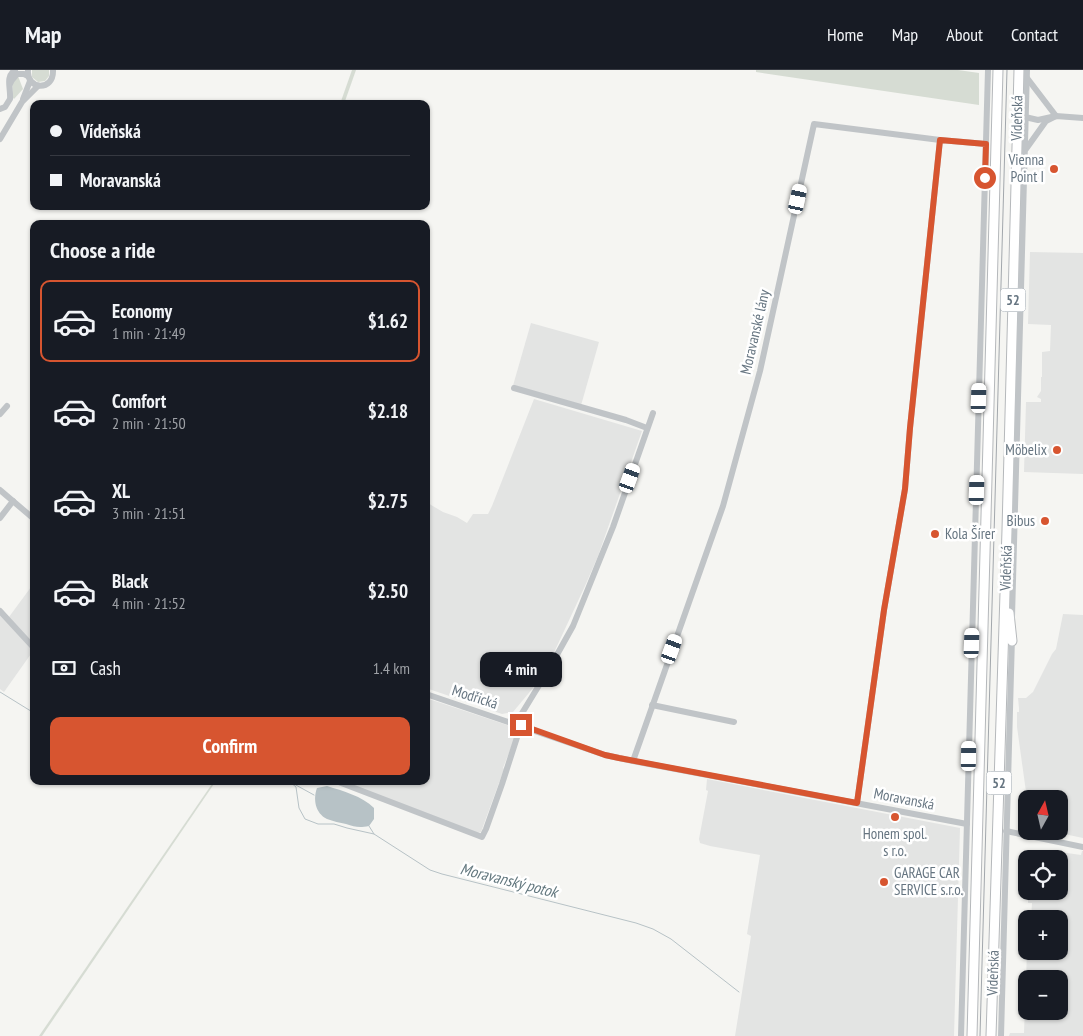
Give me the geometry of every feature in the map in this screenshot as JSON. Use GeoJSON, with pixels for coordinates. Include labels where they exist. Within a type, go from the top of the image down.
{"type":"FeatureCollection","features":[{"type":"Feature","properties":{"kind":"highway","name":"Vídeňská"},"geometry":{"type":"LineString","coordinates":[[972,1036],[998,70]]}},
{"type":"Feature","properties":{"kind":"highway","name":"Vídeňská"},"geometry":{"type":"LineString","coordinates":[[991,1036],[1007,530],[1018,70]]}},
{"type":"Feature","properties":{"kind":"highway"},"geometry":{"type":"LineString","coordinates":[[1007,530],[1012,641]]}},
{"type":"Feature","properties":{"kind":"street"},"geometry":{"type":"LineString","coordinates":[[0,109],[7,104],[11,96],[9,78],[15,70]]}},
{"type":"Feature","properties":{"kind":"street","name":"Vídeňská"},"geometry":{"type":"LineString","coordinates":[[961,1036],[988,70]]}},
{"type":"Feature","properties":{"kind":"street","name":"Vídeňská"},"geometry":{"type":"LineString","coordinates":[[1002,1036],[1027,70]]}},
{"type":"Feature","properties":{"kind":"street"},"geometry":{"type":"LineString","coordinates":[[0,139],[22,102],[38,86],[44,86],[49,83],[53,73],[60,71]]}},
{"type":"Feature","properties":{"kind":"street"},"geometry":{"type":"LineString","coordinates":[[10,86],[17,74],[29,76],[38,86]]}},
{"type":"Feature","properties":{"kind":"street"},"geometry":{"type":"LineString","coordinates":[[22,102],[29,76]]}},
{"type":"Feature","properties":{"kind":"street"},"geometry":{"type":"LineString","coordinates":[[1027,78],[1056,116]]}},
{"type":"Feature","properties":{"kind":"street"},"geometry":{"type":"LineString","coordinates":[[1025,150],[1046,121],[1056,116]]}},
{"type":"Feature","properties":{"kind":"street"},"geometry":{"type":"LineString","coordinates":[[1025,117],[1038,120],[1056,116],[1083,118]]}},
{"type":"Feature","properties":{"kind":"street","name":"Moravanské lány"},"geometry":{"type":"LineString","coordinates":[[633,761],[723,506],[760,371],[814,124],[986,144]]}},
{"type":"Feature","properties":{"kind":"street"},"geometry":{"type":"LineString","coordinates":[[857,803],[884,610],[905,489],[940,140]]}},
{"type":"Feature","properties":{"kind":"street"},"geometry":{"type":"LineString","coordinates":[[514,388],[648,428]]}},
{"type":"Feature","properties":{"kind":"street"},"geometry":{"type":"LineString","coordinates":[[0,414],[7,406]]}},
{"type":"Feature","properties":{"kind":"street"},"geometry":{"type":"LineString","coordinates":[[346,785],[482,837],[498,793],[518,724],[573,626],[612,527],[653,413]]}},
{"type":"Feature","properties":{"kind":"street"},"geometry":{"type":"LineString","coordinates":[[0,490],[30,516]]}},
{"type":"Feature","properties":{"kind":"street"},"geometry":{"type":"LineString","coordinates":[[0,518],[13,501]]}},
{"type":"Feature","properties":{"kind":"street"},"geometry":{"type":"LineString","coordinates":[[0,611],[30,644]]}},
{"type":"Feature","properties":{"kind":"street","name":"Modřická"},"geometry":{"type":"LineString","coordinates":[[430,695],[518,724]]}},
{"type":"Feature","properties":{"kind":"street"},"geometry":{"type":"LineString","coordinates":[[652,706],[734,722]]}},
{"type":"Feature","properties":{"kind":"street","name":"Moravanská"},"geometry":{"type":"LineString","coordinates":[[518,724],[605,755],[967,824]]}},
{"type":"Feature","properties":{"kind":"street"},"geometry":{"type":"LineString","coordinates":[[1006,831],[1083,846]]}},
{"type":"Feature","properties":{"kind":"shaded area"},"geometry":{"type":"Polygon","coordinates":[[[32,70],[49,70],[49,76],[45,81],[38,82],[32,77],[32,70]]]}},
{"type":"Feature","properties":{"kind":"shaded area"},"geometry":{"type":"Polygon","coordinates":[[[352,70],[356,70],[345,100],[341,100],[352,70]]]}},
{"type":"Feature","properties":{"kind":"shaded area"},"geometry":{"type":"Polygon","coordinates":[[[756,70],[958,70],[979,73],[979,105],[756,72],[756,70]]]}},
{"type":"Feature","properties":{"kind":"shaded area"},"geometry":{"type":"Polygon","coordinates":[[[18,76],[23,89],[14,99],[12,82],[18,76]]]}},
{"type":"Feature","properties":{"kind":"shaded area"},"geometry":{"type":"Polygon","coordinates":[[[1030,252],[1083,253],[1083,474],[1024,472],[1026,402],[1041,402],[1041,399],[1037,397],[1041,391],[1042,352],[1050,351],[1051,325],[1028,324],[1030,252]]]}},
{"type":"Feature","properties":{"kind":"shaded area"},"geometry":{"type":"Polygon","coordinates":[[[531,323],[599,342],[580,409],[512,389],[531,323]]]}},
{"type":"Feature","properties":{"kind":"shaded area"},"geometry":{"type":"Polygon","coordinates":[[[534,399],[642,431],[598,556],[543,676],[513,712],[502,714],[430,689],[430,504],[467,523],[473,514],[488,514],[534,399]]]}},
{"type":"Feature","properties":{"kind":"shaded area"},"geometry":{"type":"Polygon","coordinates":[[[30,588],[30,641],[9,617],[30,588]]]}},
{"type":"Feature","properties":{"kind":"shaded area"},"geometry":{"type":"Polygon","coordinates":[[[0,614],[30,648],[30,655],[4,692],[0,689],[0,614]]]}},
{"type":"Feature","properties":{"kind":"shaded area"},"geometry":{"type":"Polygon","coordinates":[[[1063,614],[1083,615],[1083,838],[1068,835],[1068,790],[1026,790],[1017,727],[1018,698],[1026,698],[1033,692],[1056,649],[1063,614]]]}},
{"type":"Feature","properties":{"kind":"shaded area"},"geometry":{"type":"Polygon","coordinates":[[[430,699],[513,727],[516,730],[516,735],[481,832],[478,833],[352,785],[430,785],[430,699]]]}},
{"type":"Feature","properties":{"kind":"shaded area"},"geometry":{"type":"Polygon","coordinates":[[[707,779],[960,828],[954,1036],[735,1036],[751,936],[747,934],[760,855],[700,843],[699,839],[708,791],[706,790],[707,779]]]}},
{"type":"Feature","properties":{"kind":"shaded area"},"geometry":{"type":"Polygon","coordinates":[[[211,785],[213,785],[42,1036],[39,1036],[211,785]]]}},
{"type":"Feature","properties":{"kind":"shaded area"},"geometry":{"type":"Polygon","coordinates":[[[327,786],[358,797],[374,808],[374,819],[369,826],[355,826],[329,820],[323,816],[316,805],[315,797],[317,788],[327,786]]]}},
{"type":"Feature","properties":{"kind":"shaded area"},"geometry":{"type":"Polygon","coordinates":[[[1083,851],[1083,1036],[1009,1036],[1010,1033],[1024,1033],[1024,1020],[1068,1020],[1068,970],[1026,970],[1027,960],[1068,960],[1068,910],[1032,910],[1032,903],[1028,903],[1028,900],[1068,900],[1068,853],[1081,855],[1083,851]]]}},
{"type":"Feature","properties":{"kind":"waterway","name":"Moravanský potok"},"geometry":{"type":"LineString","coordinates":[[0,692],[30,711]]}},
{"type":"Feature","properties":{"kind":"waterway","name":"Moravanský potok"},"geometry":{"type":"LineString","coordinates":[[294,785],[296,787],[299,808],[305,819],[318,824],[334,824],[374,834],[430,870],[442,874],[636,923],[653,929],[671,939],[739,992]]}},
{"type":"Feature","properties":{"kind":"waterway"},"geometry":{"type":"LineString","coordinates":[[296,785],[314,795]]}},
{"type":"Feature","properties":{"kind":"waterway","name":"Moravanský potok"},"geometry":{"type":"LineString","coordinates":[[369,826],[374,834]]}},
{"type":"Feature","properties":{"kind":"tram line"},"geometry":{"type":"LineString","coordinates":[[980,1036],[1007,70]]}},
{"type":"Feature","properties":{"kind":"place","name":"Vienna Point I"},"geometry":{"type":"Point","coordinates":[1054,169]}},
{"type":"Feature","properties":{"kind":"place","name":"Möbelix"},"geometry":{"type":"Point","coordinates":[1057,450]}},
{"type":"Feature","properties":{"kind":"place","name":"Bibus"},"geometry":{"type":"Point","coordinates":[1045,521]}},
{"type":"Feature","properties":{"kind":"place","name":"Kola Šírer"},"geometry":{"type":"Point","coordinates":[935,534]}},
{"type":"Feature","properties":{"kind":"place","name":"Honem spol. s r.o."},"geometry":{"type":"Point","coordinates":[895,817]}},
{"type":"Feature","properties":{"kind":"place","name":"GARAGE CAR SERVICE s.r.o."},"geometry":{"type":"Point","coordinates":[884,882]}},
{"type":"Feature","properties":{"kind":"route"},"geometry":{"type":"LineString","coordinates":[[521,725],[605,755],[857,803],[884,610],[905,489],[940,140],[986,144],[985,178]]}}]}
